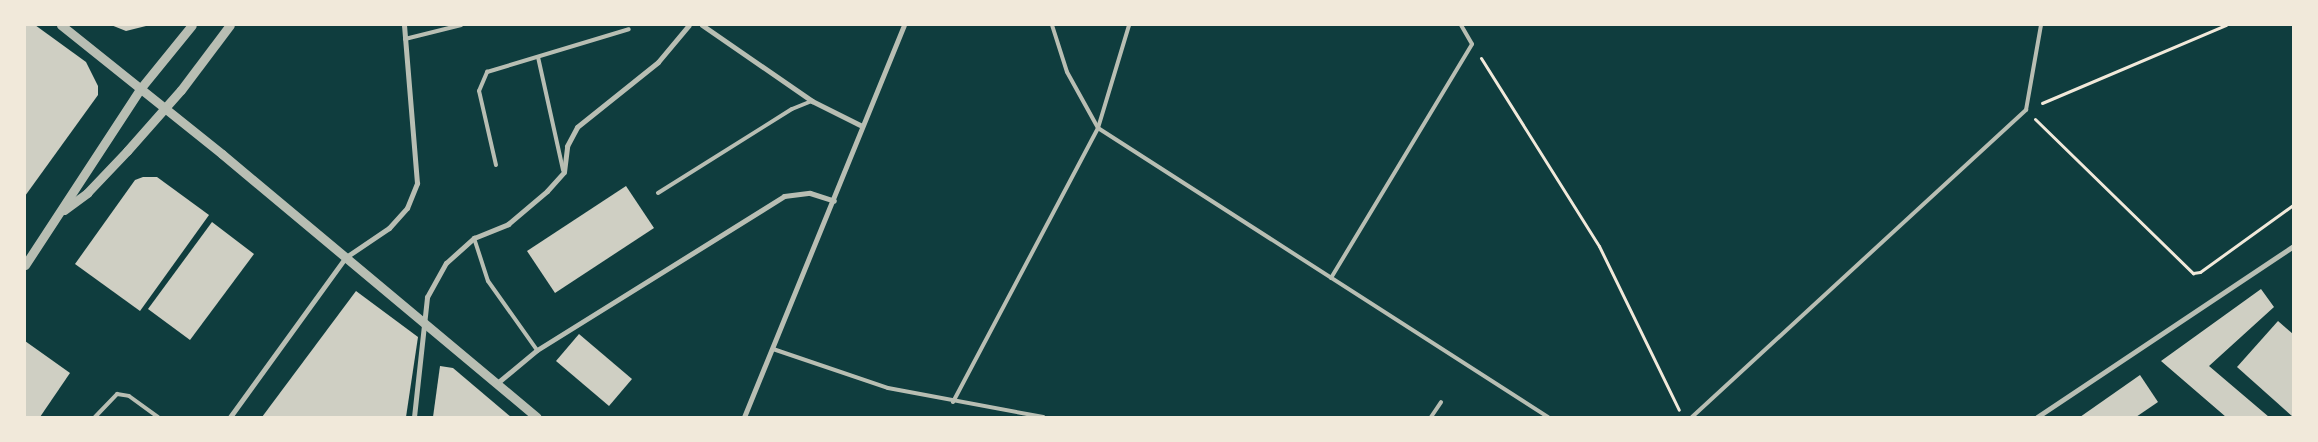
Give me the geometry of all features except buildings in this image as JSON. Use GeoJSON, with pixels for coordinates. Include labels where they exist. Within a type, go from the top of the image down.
{"type":"FeatureCollection","features":[{"type":"Feature","properties":{"kind":"street"},"geometry":{"type":"LineString","coordinates":[[61,25],[346,257],[536,417]]}},
{"type":"Feature","properties":{"kind":"street"},"geometry":{"type":"LineString","coordinates":[[25,266],[64,210],[73,188],[140,88],[192,25]]}},
{"type":"Feature","properties":{"kind":"street"},"geometry":{"type":"LineString","coordinates":[[64,210],[87,193],[165,109],[230,25]]}},
{"type":"Feature","properties":{"kind":"street"},"geometry":{"type":"LineString","coordinates":[[230,417],[346,257],[389,228],[407,208],[417,183],[404,25]]}},
{"type":"Feature","properties":{"kind":"street"},"geometry":{"type":"LineString","coordinates":[[414,417],[427,297],[435,279],[459,249],[474,238],[514,219],[564,172],[567,146],[577,127],[658,62],[689,25]]}},
{"type":"Feature","properties":{"kind":"street"},"geometry":{"type":"LineString","coordinates":[[702,25],[812,100],[862,126]]}},
{"type":"Feature","properties":{"kind":"street"},"geometry":{"type":"LineString","coordinates":[[744,417],[834,201],[862,126],[904,25]]}},
{"type":"Feature","properties":{"kind":"street"},"geometry":{"type":"LineString","coordinates":[[496,384],[537,350],[784,196],[810,192],[834,201]]}},
{"type":"Feature","properties":{"kind":"street"},"geometry":{"type":"LineString","coordinates":[[2037,417],[2293,246]]}},
{"type":"Feature","properties":{"kind":"lane"},"geometry":{"type":"LineString","coordinates":[[405,39],[461,25]]}},
{"type":"Feature","properties":{"kind":"lane"},"geometry":{"type":"LineString","coordinates":[[1052,25],[1067,72],[1098,128],[1548,417]]}},
{"type":"Feature","properties":{"kind":"lane"},"geometry":{"type":"LineString","coordinates":[[953,402],[1098,128],[1129,25]]}},
{"type":"Feature","properties":{"kind":"lane"},"geometry":{"type":"LineString","coordinates":[[1332,278],[1472,44],[1460,25]]}},
{"type":"Feature","properties":{"kind":"lane"},"geometry":{"type":"LineString","coordinates":[[1692,417],[2026,110],[2041,25]]}},
{"type":"Feature","properties":{"kind":"lane"},"geometry":{"type":"LineString","coordinates":[[496,165],[478,91],[481,81],[487,72],[497,67],[538,57],[629,29]]}},
{"type":"Feature","properties":{"kind":"lane"},"geometry":{"type":"LineString","coordinates":[[538,57],[564,172]]}},
{"type":"Feature","properties":{"kind":"lane"},"geometry":{"type":"LineString","coordinates":[[658,193],[792,109],[812,100]]}},
{"type":"Feature","properties":{"kind":"lane"},"geometry":{"type":"LineString","coordinates":[[474,238],[495,294],[537,350]]}},
{"type":"Feature","properties":{"kind":"lane"},"geometry":{"type":"LineString","coordinates":[[773,349],[888,388],[953,402],[1043,417]]}},
{"type":"Feature","properties":{"kind":"lane"},"geometry":{"type":"LineString","coordinates":[[96,417],[117,394],[129,396],[158,417]]}},
{"type":"Feature","properties":{"kind":"lane"},"geometry":{"type":"LineString","coordinates":[[1431,417],[1440,402]]}},
{"type":"Feature","properties":{"kind":"path"},"geometry":{"type":"LineString","coordinates":[[2226,25],[2026,110],[2193,273],[2200,272],[2293,205]]}},
{"type":"Feature","properties":{"kind":"path"},"geometry":{"type":"LineString","coordinates":[[1472,44],[1599,246],[1682,417]]}}]}
